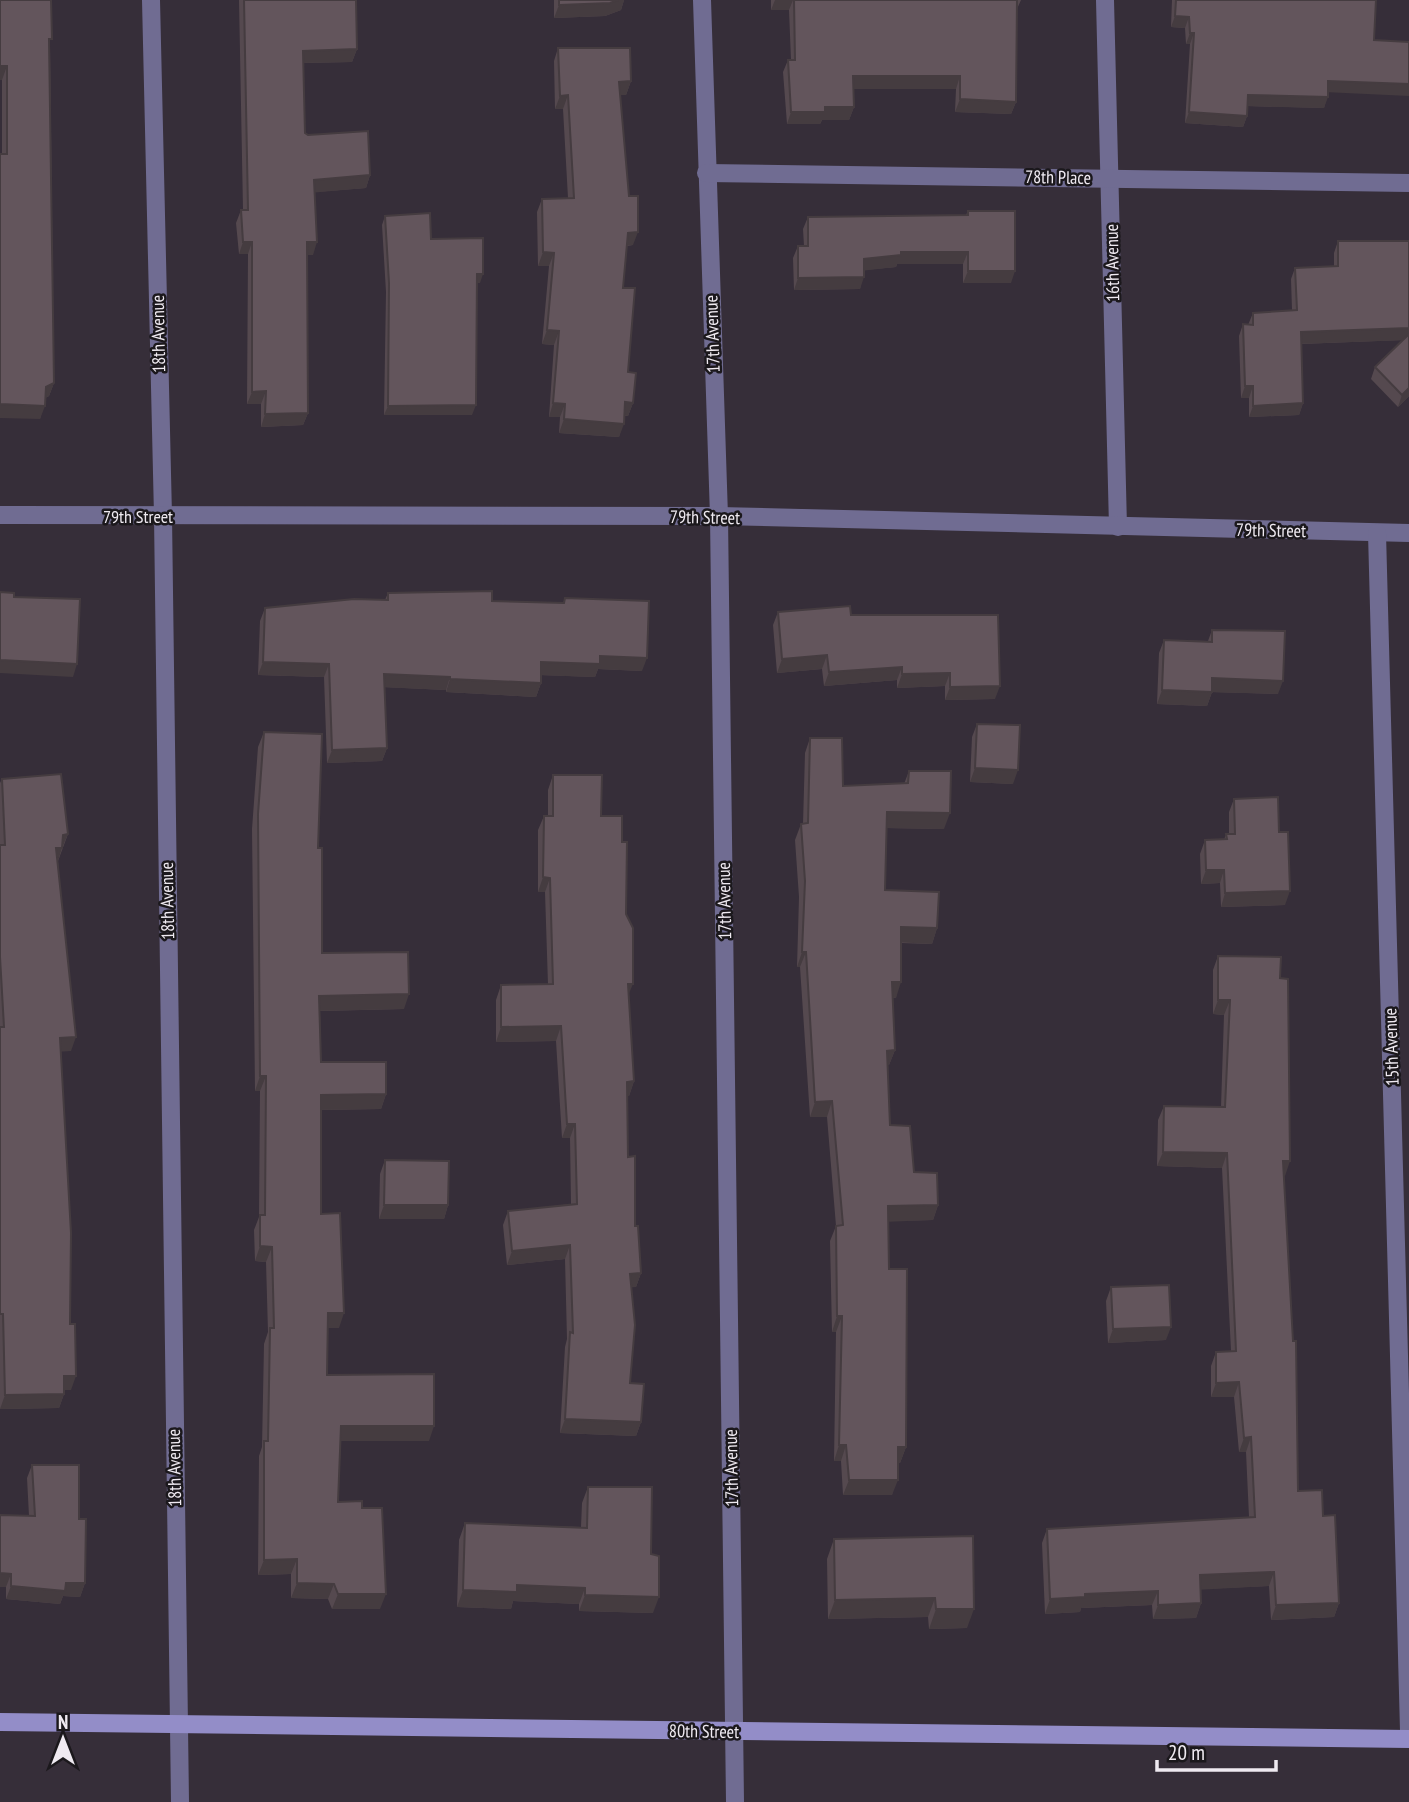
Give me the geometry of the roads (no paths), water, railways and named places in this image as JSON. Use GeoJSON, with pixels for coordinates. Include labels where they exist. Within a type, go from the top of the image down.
{"type":"FeatureCollection","features":[{"type":"Feature","properties":{"kind":"street","name":"18th Avenue"},"geometry":{"type":"LineString","coordinates":[[151,0],[163,516],[180,1802]]}},
{"type":"Feature","properties":{"kind":"street","name":"17th Avenue"},"geometry":{"type":"LineString","coordinates":[[702,0],[719,516],[734,1802]]}},
{"type":"Feature","properties":{"kind":"street","name":"16th Avenue"},"geometry":{"type":"LineString","coordinates":[[1105,0],[1118,527]]}},
{"type":"Feature","properties":{"kind":"street","name":"78th Place"},"geometry":{"type":"LineString","coordinates":[[706,173],[1409,183]]}},
{"type":"Feature","properties":{"kind":"street","name":"79th Street"},"geometry":{"type":"LineString","coordinates":[[0,515],[719,516],[1409,533]]}},
{"type":"Feature","properties":{"kind":"street","name":"15th Avenue"},"geometry":{"type":"LineString","coordinates":[[1377,533],[1409,1730]]}},
{"type":"Feature","properties":{"kind":"street","name":"80th Street"},"geometry":{"type":"LineString","coordinates":[[0,1723],[1409,1740]]}}]}
